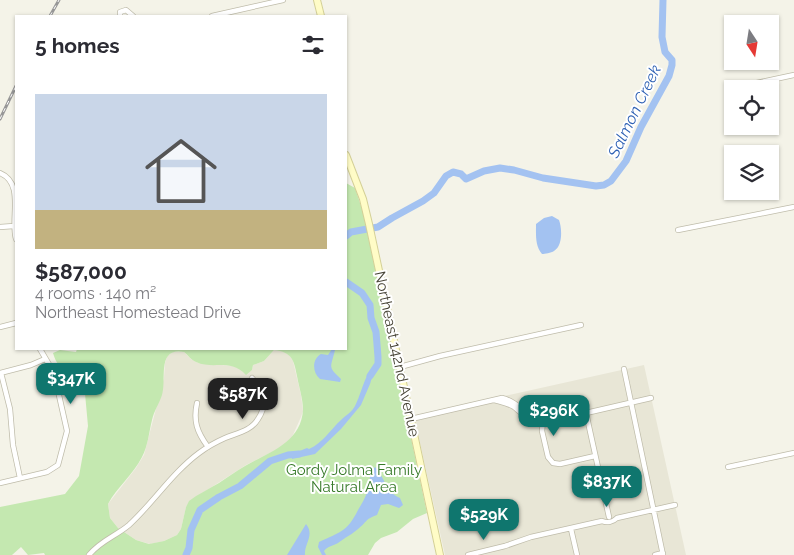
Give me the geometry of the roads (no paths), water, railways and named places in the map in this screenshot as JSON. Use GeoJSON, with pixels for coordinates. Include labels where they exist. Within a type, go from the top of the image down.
{"type":"FeatureCollection","features":[{"type":"Feature","properties":{"kind":"street"},"geometry":{"type":"LineString","coordinates":[[216,15],[283,0]]}},
{"type":"Feature","properties":{"kind":"street"},"geometry":{"type":"LineString","coordinates":[[317,0],[321,15]]}},
{"type":"Feature","properties":{"kind":"street"},"geometry":{"type":"LineString","coordinates":[[120,15],[120,12],[124,10],[132,15]]}},
{"type":"Feature","properties":{"kind":"street"},"geometry":{"type":"LineString","coordinates":[[769,80],[794,74]]}},
{"type":"Feature","properties":{"kind":"street","name":"Northeast 142nd Avenue"},"geometry":{"type":"LineString","coordinates":[[347,157],[363,199],[372,234],[440,555]]}},
{"type":"Feature","properties":{"kind":"street"},"geometry":{"type":"LineString","coordinates":[[0,172],[5,175],[14,188],[15,232]]}},
{"type":"Feature","properties":{"kind":"street"},"geometry":{"type":"LineString","coordinates":[[678,230],[794,207]]}},
{"type":"Feature","properties":{"kind":"street"},"geometry":{"type":"LineString","coordinates":[[0,227],[14,226]]}},
{"type":"Feature","properties":{"kind":"street"},"geometry":{"type":"LineString","coordinates":[[0,327],[15,323]]}},
{"type":"Feature","properties":{"kind":"street"},"geometry":{"type":"LineString","coordinates":[[400,367],[440,356],[581,325]]}},
{"type":"Feature","properties":{"kind":"street"},"geometry":{"type":"LineString","coordinates":[[0,483],[47,472],[58,465],[66,438],[66,423],[54,374],[40,350]]}},
{"type":"Feature","properties":{"kind":"street"},"geometry":{"type":"LineString","coordinates":[[20,478],[13,445],[10,409],[1,373],[45,359]]}},
{"type":"Feature","properties":{"kind":"street"},"geometry":{"type":"LineString","coordinates":[[624,369],[663,554],[655,555]]}},
{"type":"Feature","properties":{"kind":"street"},"geometry":{"type":"LineString","coordinates":[[90,555],[102,542],[128,526],[187,462],[208,446],[244,431],[258,420],[263,410],[264,401],[258,384],[252,378]]}},
{"type":"Feature","properties":{"kind":"street"},"geometry":{"type":"LineString","coordinates":[[411,419],[494,400],[509,404],[531,420],[543,420],[579,416],[651,398]]}},
{"type":"Feature","properties":{"kind":"street"},"geometry":{"type":"LineString","coordinates":[[197,403],[194,413],[195,424],[199,435],[208,446]]}},
{"type":"Feature","properties":{"kind":"street"},"geometry":{"type":"LineString","coordinates":[[586,413],[609,517]]}},
{"type":"Feature","properties":{"kind":"street"},"geometry":{"type":"LineString","coordinates":[[543,420],[542,431],[548,458],[553,462],[560,464],[595,456]]}},
{"type":"Feature","properties":{"kind":"street"},"geometry":{"type":"LineString","coordinates":[[728,467],[794,452]]}},
{"type":"Feature","properties":{"kind":"street"},"geometry":{"type":"LineString","coordinates":[[602,521],[615,520],[675,504]]}},
{"type":"Feature","properties":{"kind":"street"},"geometry":{"type":"LineString","coordinates":[[468,555],[485,553],[531,537],[602,521],[609,517],[614,516],[617,518]]}},
{"type":"Feature","properties":{"kind":"street"},"geometry":{"type":"LineString","coordinates":[[572,528],[578,555]]}},
{"type":"Feature","properties":{"kind":"water"},"geometry":{"type":"Polygon","coordinates":[[[552,216],[559,220],[561,228],[559,245],[554,251],[542,254],[537,244],[536,224],[544,218],[552,216]]]}},
{"type":"Feature","properties":{"kind":"water"},"geometry":{"type":"Polygon","coordinates":[[[331,350],[335,350],[331,366],[341,379],[340,382],[320,379],[317,376],[314,369],[316,359],[321,354],[328,355],[331,350]]]}},
{"type":"Feature","properties":{"kind":"water"},"geometry":{"type":"Polygon","coordinates":[[[376,364],[361,405],[341,429],[315,454],[292,459],[292,454],[307,448],[309,449],[318,443],[352,410],[369,373],[376,364]]]}},
{"type":"Feature","properties":{"kind":"water"},"geometry":{"type":"Polygon","coordinates":[[[375,467],[388,488],[400,498],[403,505],[399,508],[388,504],[381,505],[377,515],[368,519],[356,531],[338,543],[327,548],[324,551],[326,555],[322,555],[318,547],[319,542],[338,533],[350,523],[365,497],[369,486],[370,474],[375,467]]]}},
{"type":"Feature","properties":{"kind":"water"},"geometry":{"type":"Polygon","coordinates":[[[306,524],[310,532],[305,555],[287,555],[306,524]]]}},
{"type":"Feature","properties":{"kind":"waterway","name":"Salmon Creek"},"geometry":{"type":"LineString","coordinates":[[347,235],[351,232],[378,227],[423,201],[434,193],[446,176],[453,172],[461,174],[466,179],[484,171],[500,168],[543,178],[596,186],[604,185],[611,181],[626,161],[641,127],[669,76],[672,60],[665,52],[662,37],[663,0]]}},
{"type":"Feature","properties":{"kind":"waterway","name":"Salmon Creek"},"geometry":{"type":"LineString","coordinates":[[347,283],[362,293],[370,305],[371,318],[376,332],[378,357],[378,364],[370,376]]}},
{"type":"Feature","properties":{"kind":"waterway","name":"Salmon Creek"},"geometry":{"type":"LineString","coordinates":[[186,555],[189,548],[191,530],[200,510],[240,486],[270,461],[288,455],[299,454]]}},
{"type":"Feature","properties":{"kind":"railway"},"geometry":{"type":"LineString","coordinates":[[51,15],[59,0]]}},
{"type":"Feature","properties":{"kind":"railway"},"geometry":{"type":"LineString","coordinates":[[0,119],[15,88]]}},
{"type":"Feature","properties":{"kind":"park label","name":"Gordy Jolma Family Natural Area"},"geometry":{"type":"Point","coordinates":[354,478]}}]}
